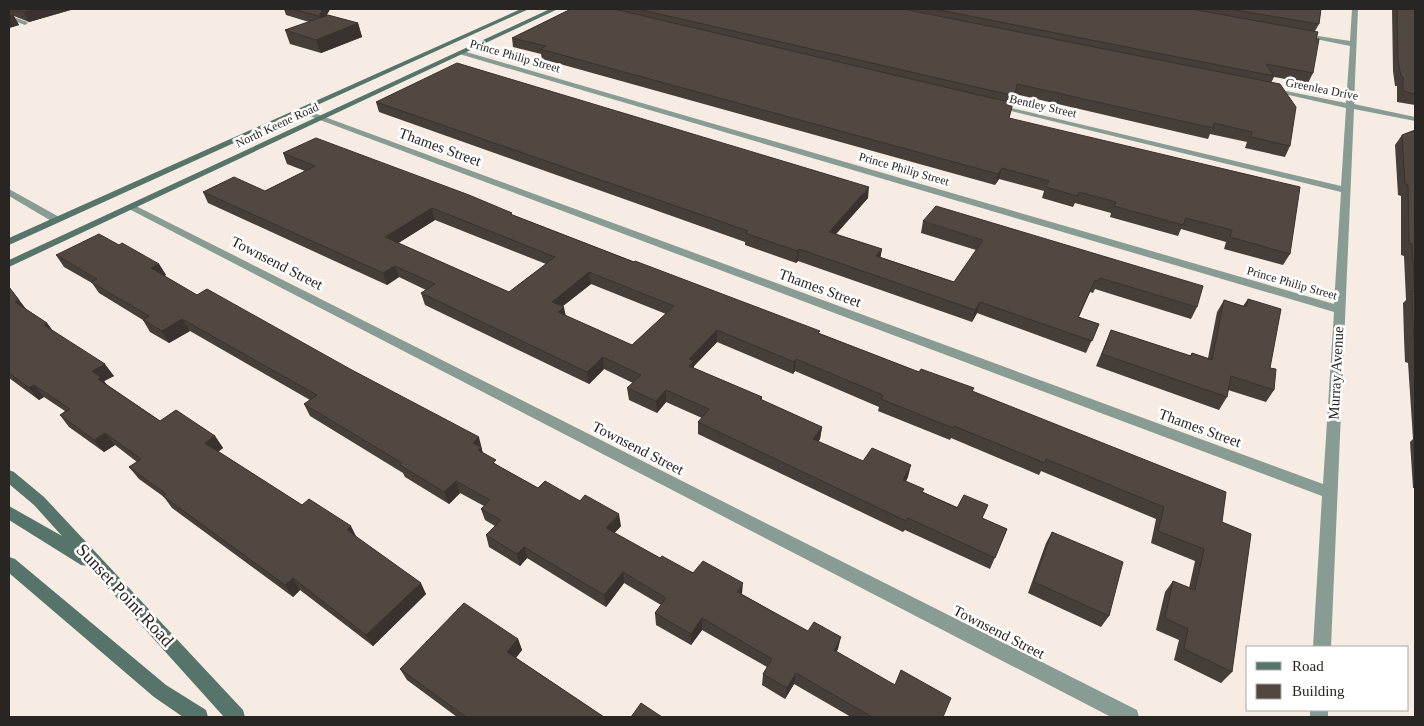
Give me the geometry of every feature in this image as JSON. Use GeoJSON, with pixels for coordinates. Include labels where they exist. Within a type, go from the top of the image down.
{"type":"FeatureCollection","features":[{"type":"Feature","properties":{"kind":"main road","name":"North Keene Road"},"geometry":{"type":"LineString","coordinates":[[9,242],[526,9]]}},
{"type":"Feature","properties":{"kind":"main road","name":"North Keene Road"},"geometry":{"type":"LineString","coordinates":[[9,264],[555,9]]}},
{"type":"Feature","properties":{"kind":"main road"},"geometry":{"type":"LineString","coordinates":[[9,251],[130,196],[207,153]]}},
{"type":"Feature","properties":{"kind":"main road","name":"Sunset Point Road"},"geometry":{"type":"LineString","coordinates":[[9,476],[38,501],[236,717]]}},
{"type":"Feature","properties":{"kind":"main road"},"geometry":{"type":"LineString","coordinates":[[9,512],[100,568]]}},
{"type":"Feature","properties":{"kind":"main road"},"geometry":{"type":"LineString","coordinates":[[9,564],[160,691],[199,717]]}},
{"type":"Feature","properties":{"kind":"street","name":"Murray Avenue"},"geometry":{"type":"LineString","coordinates":[[1322,646],[1355,9]]}},
{"type":"Feature","properties":{"kind":"street"},"geometry":{"type":"LineString","coordinates":[[9,18],[25,24]]}},
{"type":"Feature","properties":{"kind":"street"},"geometry":{"type":"LineString","coordinates":[[1287,32],[1353,44]]}},
{"type":"Feature","properties":{"kind":"street","name":"Prince Philip Street"},"geometry":{"type":"LineString","coordinates":[[460,53],[1340,310]]}},
{"type":"Feature","properties":{"kind":"street","name":"Greenlea Drive"},"geometry":{"type":"LineString","coordinates":[[1264,89],[1415,119]]}},
{"type":"Feature","properties":{"kind":"street","name":"Bentley Street"},"geometry":{"type":"LineString","coordinates":[[987,104],[1345,190]]}},
{"type":"Feature","properties":{"kind":"street","name":"Thames Street"},"geometry":{"type":"LineString","coordinates":[[300,111],[1329,492]]}},
{"type":"Feature","properties":{"kind":"street"},"geometry":{"type":"LineString","coordinates":[[9,192],[57,220]]}},
{"type":"Feature","properties":{"kind":"street","name":"Townsend Street"},"geometry":{"type":"LineString","coordinates":[[132,207],[1130,717]]}},
{"type":"Feature","properties":{"kind":"building"},"geometry":{"type":"Polygon","coordinates":[[[15,9],[35,9],[24,12],[15,9]]]}},
{"type":"Feature","properties":{"kind":"building"},"geometry":{"type":"Polygon","coordinates":[[[293,9],[323,9],[319,16],[293,9]]]}},
{"type":"Feature","properties":{"kind":"building"},"geometry":{"type":"Polygon","coordinates":[[[571,9],[614,9],[1013,103],[1009,118],[1300,187],[1290,254],[1230,237],[1232,230],[1186,218],[1183,225],[1114,206],[1116,202],[1079,192],[1077,196],[1046,187],[1049,181],[1002,168],[998,174],[540,49],[546,46],[512,38],[571,9]]]}},
{"type":"Feature","properties":{"kind":"building"},"geometry":{"type":"Polygon","coordinates":[[[638,9],[903,9],[1280,84],[1296,107],[1290,146],[1251,137],[1252,132],[1214,123],[1213,128],[1017,84],[1015,96],[638,9]]]}},
{"type":"Feature","properties":{"kind":"building"},"geometry":{"type":"Polygon","coordinates":[[[934,9],[1191,9],[1318,32],[1316,39],[1319,39],[1313,73],[1266,64],[1274,76],[934,9]]]}},
{"type":"Feature","properties":{"kind":"building"},"geometry":{"type":"Polygon","coordinates":[[[1229,9],[1321,9],[1319,24],[1229,9]]]}},
{"type":"Feature","properties":{"kind":"building"},"geometry":{"type":"Polygon","coordinates":[[[1397,9],[1415,9],[1415,94],[1403,91],[1403,77],[1401,76],[1398,61],[1397,9]]]}},
{"type":"Feature","properties":{"kind":"building"},"geometry":{"type":"Polygon","coordinates":[[[328,15],[358,23],[316,40],[285,30],[328,15]]]}},
{"type":"Feature","properties":{"kind":"building"},"geometry":{"type":"Polygon","coordinates":[[[457,63],[869,187],[829,232],[882,249],[876,256],[954,282],[983,240],[923,221],[936,206],[1203,286],[1197,307],[1100,278],[1098,281],[1095,280],[1078,317],[1099,324],[1092,341],[980,302],[975,310],[799,249],[797,251],[745,233],[748,231],[376,102],[457,63]]]}},
{"type":"Feature","properties":{"kind":"building"},"geometry":{"type":"Polygon","coordinates":[[[1415,130],[1415,292],[1412,244],[1409,244],[1408,185],[1405,184],[1402,135],[1415,130]]]}},
{"type":"Feature","properties":{"kind":"building"},"geometry":{"type":"Polygon","coordinates":[[[316,138],[469,195],[512,213],[510,214],[634,262],[820,331],[818,333],[919,372],[921,369],[974,388],[972,391],[1226,492],[1222,522],[1251,534],[1232,672],[1184,649],[1188,629],[1165,618],[1173,581],[1195,590],[1204,549],[1158,531],[1164,507],[1046,459],[1045,463],[954,426],[953,428],[881,399],[883,395],[796,359],[794,362],[717,330],[689,359],[694,361],[689,366],[762,397],[760,399],[822,427],[813,439],[863,461],[872,448],[911,465],[903,480],[924,489],[922,492],[957,508],[964,495],[988,505],[982,518],[1007,529],[995,558],[908,518],[906,521],[698,422],[709,409],[666,390],[656,401],[627,388],[641,375],[603,357],[587,372],[421,293],[435,284],[395,266],[383,273],[203,192],[234,177],[265,191],[315,166],[283,153],[316,138]],[[432,208],[385,237],[509,292],[555,257],[432,208]],[[589,272],[552,302],[564,307],[558,312],[632,345],[674,306],[589,272]]]}},
{"type":"Feature","properties":{"kind":"building"},"geometry":{"type":"Polygon","coordinates":[[[99,234],[119,245],[122,243],[159,264],[151,268],[197,295],[207,289],[350,369],[479,437],[473,443],[481,447],[478,450],[496,460],[493,463],[538,488],[545,481],[580,501],[585,495],[619,514],[606,528],[660,558],[662,556],[693,573],[703,561],[743,583],[737,592],[808,631],[814,622],[841,637],[834,650],[895,685],[901,670],[951,698],[943,717],[872,717],[796,673],[787,688],[763,674],[772,659],[702,618],[691,634],[655,613],[666,598],[623,572],[604,595],[524,547],[517,554],[486,535],[501,520],[481,509],[490,500],[456,481],[444,492],[400,465],[402,463],[304,404],[317,395],[182,319],[162,331],[143,320],[149,316],[91,282],[97,279],[56,255],[99,234]]]}},
{"type":"Feature","properties":{"kind":"building"},"geometry":{"type":"Polygon","coordinates":[[[9,287],[19,300],[15,302],[47,323],[44,325],[105,364],[92,371],[101,377],[98,379],[160,421],[176,410],[215,436],[205,443],[302,505],[309,499],[351,526],[347,530],[421,583],[366,635],[293,578],[285,585],[163,496],[166,494],[129,467],[141,459],[105,433],[94,440],[60,415],[70,409],[34,385],[29,388],[9,373],[9,287]]]}},
{"type":"Feature","properties":{"kind":"building"},"geometry":{"type":"Polygon","coordinates":[[[1412,291],[1415,292],[1415,351],[1412,291]]]}},
{"type":"Feature","properties":{"kind":"building"},"geometry":{"type":"Polygon","coordinates":[[[1248,299],[1281,309],[1270,368],[1276,369],[1274,390],[1231,376],[1227,397],[1102,354],[1111,330],[1191,356],[1192,353],[1212,360],[1224,300],[1246,307],[1248,299]]]}},
{"type":"Feature","properties":{"kind":"building"},"geometry":{"type":"Polygon","coordinates":[[[1052,532],[1123,562],[1109,616],[1034,582],[1052,532]]]}},
{"type":"Feature","properties":{"kind":"building"},"geometry":{"type":"Polygon","coordinates":[[[464,603],[518,639],[507,652],[604,717],[466,717],[400,669],[464,603]]]}},
{"type":"Feature","properties":{"kind":"building"},"geometry":{"type":"Polygon","coordinates":[[[641,703],[662,717],[631,717],[641,703]]]}}]}
